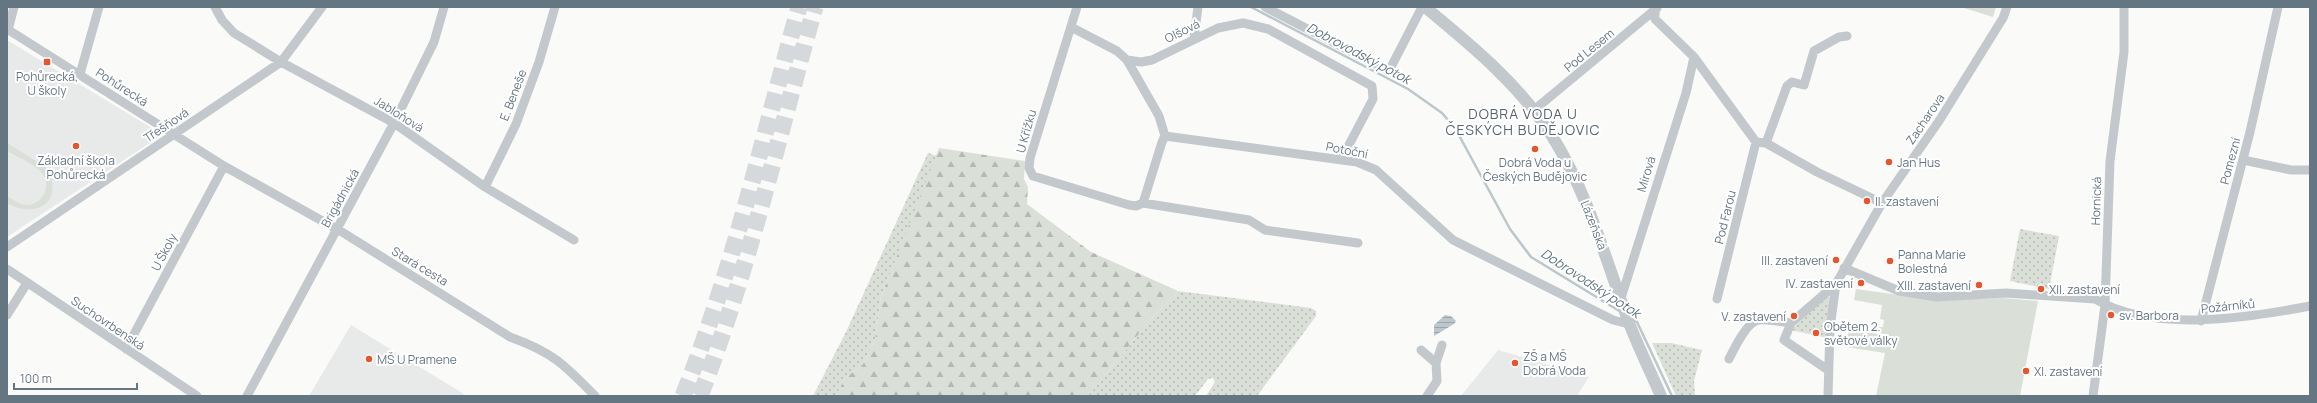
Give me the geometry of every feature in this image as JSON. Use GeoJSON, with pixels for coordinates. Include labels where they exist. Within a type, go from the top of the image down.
{"type":"FeatureCollection","features":[{"type":"Feature","properties":{"kind":"street"},"geometry":{"type":"LineString","coordinates":[[8,29],[14,7]]}},
{"type":"Feature","properties":{"kind":"street"},"geometry":{"type":"LineString","coordinates":[[80,74],[99,7]]}},
{"type":"Feature","properties":{"kind":"street","name":"Jabloňová"},"geometry":{"type":"LineString","coordinates":[[215,7],[222,20],[234,33],[281,62],[394,122],[484,187],[574,240]]}},
{"type":"Feature","properties":{"kind":"street","name":"Třešňová"},"geometry":{"type":"LineString","coordinates":[[7,247],[281,62],[322,7]]}},
{"type":"Feature","properties":{"kind":"street","name":"Brigádnická"},"geometry":{"type":"LineString","coordinates":[[247,396],[394,122],[434,42],[444,7]]}},
{"type":"Feature","properties":{"kind":"street","name":"E. Beneše"},"geometry":{"type":"LineString","coordinates":[[484,187],[516,124],[539,62],[555,7]]}},
{"type":"Feature","properties":{"kind":"street","name":"U Křížku"},"geometry":{"type":"LineString","coordinates":[[1077,7],[1030,158],[1030,168],[1033,176],[1129,205],[1136,206],[1143,203],[1249,220],[1265,230],[1358,243]]}},
{"type":"Feature","properties":{"kind":"street"},"geometry":{"type":"LineString","coordinates":[[1194,38],[1198,7]]}},
{"type":"Feature","properties":{"kind":"street"},"geometry":{"type":"LineString","coordinates":[[1265,7],[1389,71],[1424,7]]}},
{"type":"Feature","properties":{"kind":"street","name":"Lázeňská"},"geometry":{"type":"LineString","coordinates":[[1424,7],[1486,60],[1511,84],[1534,110],[1552,137],[1581,190],[1621,298],[1629,324],[1661,396]]}},
{"type":"Feature","properties":{"kind":"street","name":"Zacharova"},"geometry":{"type":"LineString","coordinates":[[1828,396],[1828,370],[1836,284],[1882,203],[1943,114],[2003,18],[2007,7]]}},
{"type":"Feature","properties":{"kind":"street","name":"Hornická"},"geometry":{"type":"LineString","coordinates":[[2093,396],[2105,305],[2110,161],[2124,52],[2124,7]]}},
{"type":"Feature","properties":{"kind":"street","name":"Pomezní"},"geometry":{"type":"LineString","coordinates":[[2201,321],[2243,160],[2278,7]]}},
{"type":"Feature","properties":{"kind":"street"},"geometry":{"type":"LineString","coordinates":[[1653,8],[1655,20],[1694,57],[1756,142],[1766,143],[1818,172],[1882,203]]}},
{"type":"Feature","properties":{"kind":"street","name":"Pod Lesem"},"geometry":{"type":"LineString","coordinates":[[1534,110],[1653,8]]}},
{"type":"Feature","properties":{"kind":"street","name":"Olšová"},"geometry":{"type":"LineString","coordinates":[[1127,60],[1141,62],[1152,60],[1194,38],[1218,28],[1243,23],[1268,29],[1370,83],[1374,90],[1373,99],[1341,160]]}},
{"type":"Feature","properties":{"kind":"street"},"geometry":{"type":"LineString","coordinates":[[1071,27],[1117,51],[1127,60],[1159,116],[1165,136],[1143,203]]}},
{"type":"Feature","properties":{"kind":"street","name":"Pohůrecká"},"geometry":{"type":"LineString","coordinates":[[8,29],[224,166]]}},
{"type":"Feature","properties":{"kind":"street"},"geometry":{"type":"LineString","coordinates":[[1766,143],[1787,86],[1792,82],[1804,85],[1814,51],[1839,37],[1847,36]]}},
{"type":"Feature","properties":{"kind":"street","name":"Mírová"},"geometry":{"type":"LineString","coordinates":[[1621,298],[1686,93],[1694,57]]}},
{"type":"Feature","properties":{"kind":"street","name":"Potoční"},"geometry":{"type":"LineString","coordinates":[[1165,136],[1357,162],[1376,170],[1453,240],[1463,246],[1613,320],[1629,324]]}},
{"type":"Feature","properties":{"kind":"street","name":"Pod Farou"},"geometry":{"type":"LineString","coordinates":[[1717,299],[1756,142]]}},
{"type":"Feature","properties":{"kind":"street"},"geometry":{"type":"LineString","coordinates":[[2243,160],[2291,170],[2310,170]]}},
{"type":"Feature","properties":{"kind":"street","name":"Stará cesta"},"geometry":{"type":"LineString","coordinates":[[224,166],[336,229],[510,337],[538,347],[554,357],[595,396]]}},
{"type":"Feature","properties":{"kind":"street","name":"U Školy"},"geometry":{"type":"LineString","coordinates":[[126,349],[224,166]]}},
{"type":"Feature","properties":{"kind":"street","name":"Požárníků"},"geometry":{"type":"LineString","coordinates":[[1844,268],[1899,291],[1937,297],[2006,293],[2095,299],[2105,305],[2135,314],[2201,321],[2272,313],[2310,306]]}},
{"type":"Feature","properties":{"kind":"street","name":"Suchovrbenská"},"geometry":{"type":"LineString","coordinates":[[7,269],[197,396]]}},
{"type":"Feature","properties":{"kind":"street"},"geometry":{"type":"LineString","coordinates":[[7,315],[27,282]]}},
{"type":"Feature","properties":{"kind":"street","name":"Zacharova"},"geometry":{"type":"LineString","coordinates":[[1791,323],[1836,284]]}},
{"type":"Feature","properties":{"kind":"street"},"geometry":{"type":"LineString","coordinates":[[1729,359],[1752,323],[1758,320],[1791,323],[1784,340],[1828,370]]}},
{"type":"Feature","properties":{"kind":"street"},"geometry":{"type":"LineString","coordinates":[[1427,396],[1437,381],[1436,363],[1442,346]]}},
{"type":"Feature","properties":{"kind":"street"},"geometry":{"type":"LineString","coordinates":[[1421,350],[1436,363]]}},
{"type":"Feature","properties":{"kind":"shaded area","name":"Základní škola Pohůrecká"},"geometry":{"type":"Polygon","coordinates":[[[7,40],[160,133],[159,137],[7,237],[7,40]]]}},
{"type":"Feature","properties":{"kind":"shaded area"},"geometry":{"type":"Polygon","coordinates":[[[1445,315],[1451,316],[1456,321],[1454,324],[1434,336],[1434,325],[1445,315]]]}},
{"type":"Feature","properties":{"kind":"shaded area","name":"MŠ U Pramene"},"geometry":{"type":"Polygon","coordinates":[[[351,325],[464,394],[462,396],[309,396],[351,325]]]}},
{"type":"Feature","properties":{"kind":"shaded area","name":"ZŠ a MŠ Dobrá Voda"},"geometry":{"type":"Polygon","coordinates":[[[1498,350],[1589,377],[1577,396],[1461,396],[1498,350]]]}},
{"type":"Feature","properties":{"kind":"green space"},"geometry":{"type":"Polygon","coordinates":[[[1961,7],[1996,7],[1993,17],[1961,7]]]}},
{"type":"Feature","properties":{"kind":"green space"},"geometry":{"type":"Polygon","coordinates":[[[7,143],[60,176],[57,180],[51,178],[51,197],[47,203],[41,207],[25,209],[7,203],[7,196],[24,205],[38,202],[44,194],[46,183],[45,178],[38,169],[25,160],[7,151],[7,143]]]}},
{"type":"Feature","properties":{"kind":"green space"},"geometry":{"type":"Polygon","coordinates":[[[939,148],[1025,161],[1024,179],[1028,187],[1027,204],[1091,252],[1178,291],[1150,320],[1088,396],[836,396],[845,378],[862,366],[875,340],[881,297],[939,148]]]}},
{"type":"Feature","properties":{"kind":"green space"},"geometry":{"type":"Polygon","coordinates":[[[928,153],[937,156],[881,297],[875,340],[862,366],[845,378],[836,396],[813,396],[846,332],[928,153]]]}},
{"type":"Feature","properties":{"kind":"green space"},"geometry":{"type":"Polygon","coordinates":[[[2020,229],[2059,236],[2049,289],[2010,281],[2020,229]]]}},
{"type":"Feature","properties":{"kind":"green space"},"geometry":{"type":"Polygon","coordinates":[[[1856,289],[1934,300],[2003,298],[2038,301],[2020,396],[1876,396],[1885,353],[1846,347],[1849,329],[1878,334],[1879,327],[1883,327],[1884,320],[1880,319],[1882,305],[1854,300],[1856,289]]]}},
{"type":"Feature","properties":{"kind":"green space"},"geometry":{"type":"Polygon","coordinates":[[[1178,291],[1311,308],[1316,311],[1316,316],[1257,396],[1206,396],[1215,382],[1213,378],[1208,379],[1195,396],[1088,396],[1150,320],[1178,291]]]}},
{"type":"Feature","properties":{"kind":"green space"},"geometry":{"type":"Polygon","coordinates":[[[1827,296],[1831,298],[1827,338],[1791,330],[1827,296]]]}},
{"type":"Feature","properties":{"kind":"green space"},"geometry":{"type":"Polygon","coordinates":[[[1652,343],[1671,343],[1702,350],[1694,381],[1695,396],[1676,396],[1652,343]]]}},
{"type":"Feature","properties":{"kind":"waterway","name":"Dobrovodský potok"},"geometry":{"type":"LineString","coordinates":[[1251,7],[1408,89],[1442,113],[1455,128],[1510,229],[1531,257],[1621,312]]}},
{"type":"Feature","properties":{"kind":"waterway","name":"Dobrovodský potok"},"geometry":{"type":"LineString","coordinates":[[1632,319],[1637,322],[1672,396]]}},
{"type":"Feature","properties":{"kind":"tunnel"},"geometry":{"type":"LineString","coordinates":[[683,396],[701,348],[732,252],[799,7]]}},
{"type":"Feature","properties":{"kind":"tunnel"},"geometry":{"type":"LineString","coordinates":[[700,396],[748,252],[815,7]]}},
{"type":"Feature","properties":{"kind":"place","name":"Pohůrecká, U školy"},"geometry":{"type":"Point","coordinates":[47,62]}},
{"type":"Feature","properties":{"kind":"place","name":"Základní škola Pohůrecká"},"geometry":{"type":"Point","coordinates":[76,146]}},
{"type":"Feature","properties":{"kind":"place","name":"Dobrá Voda u Českých Budějovic"},"geometry":{"type":"Point","coordinates":[1535,149]}},
{"type":"Feature","properties":{"kind":"place","name":"Jan Hus"},"geometry":{"type":"Point","coordinates":[1889,162]}},
{"type":"Feature","properties":{"kind":"place","name":"II. zastavení"},"geometry":{"type":"Point","coordinates":[1867,201]}},
{"type":"Feature","properties":{"kind":"place","name":"III. zastavení"},"geometry":{"type":"Point","coordinates":[1836,260]}},
{"type":"Feature","properties":{"kind":"place","name":"Panna Marie Bolestná"},"geometry":{"type":"Point","coordinates":[1890,261]}},
{"type":"Feature","properties":{"kind":"place","name":"IV. zastavení"},"geometry":{"type":"Point","coordinates":[1861,283]}},
{"type":"Feature","properties":{"kind":"place","name":"XIII. zastavení"},"geometry":{"type":"Point","coordinates":[1979,285]}},
{"type":"Feature","properties":{"kind":"place","name":"XII. zastavení"},"geometry":{"type":"Point","coordinates":[2041,289]}},
{"type":"Feature","properties":{"kind":"place","name":"sv. Barbora"},"geometry":{"type":"Point","coordinates":[2111,315]}},
{"type":"Feature","properties":{"kind":"place","name":"V. zastavení"},"geometry":{"type":"Point","coordinates":[1794,316]}},
{"type":"Feature","properties":{"kind":"place","name":"Obětem 2. světové války"},"geometry":{"type":"Point","coordinates":[1816,333]}},
{"type":"Feature","properties":{"kind":"place","name":"MŠ U Pramene"},"geometry":{"type":"Point","coordinates":[369,359]}},
{"type":"Feature","properties":{"kind":"place","name":"ZŠ a MŠ Dobrá Voda"},"geometry":{"type":"Point","coordinates":[1515,363]}},
{"type":"Feature","properties":{"kind":"place","name":"XI. zastavení"},"geometry":{"type":"Point","coordinates":[2026,371]}},
{"type":"Feature","properties":{"kind":"district","name":"DOBRÁ VODA U ČESKÝCH BUDĚJOVIC"},"geometry":{"type":"Point","coordinates":[1523,122]}}]}
